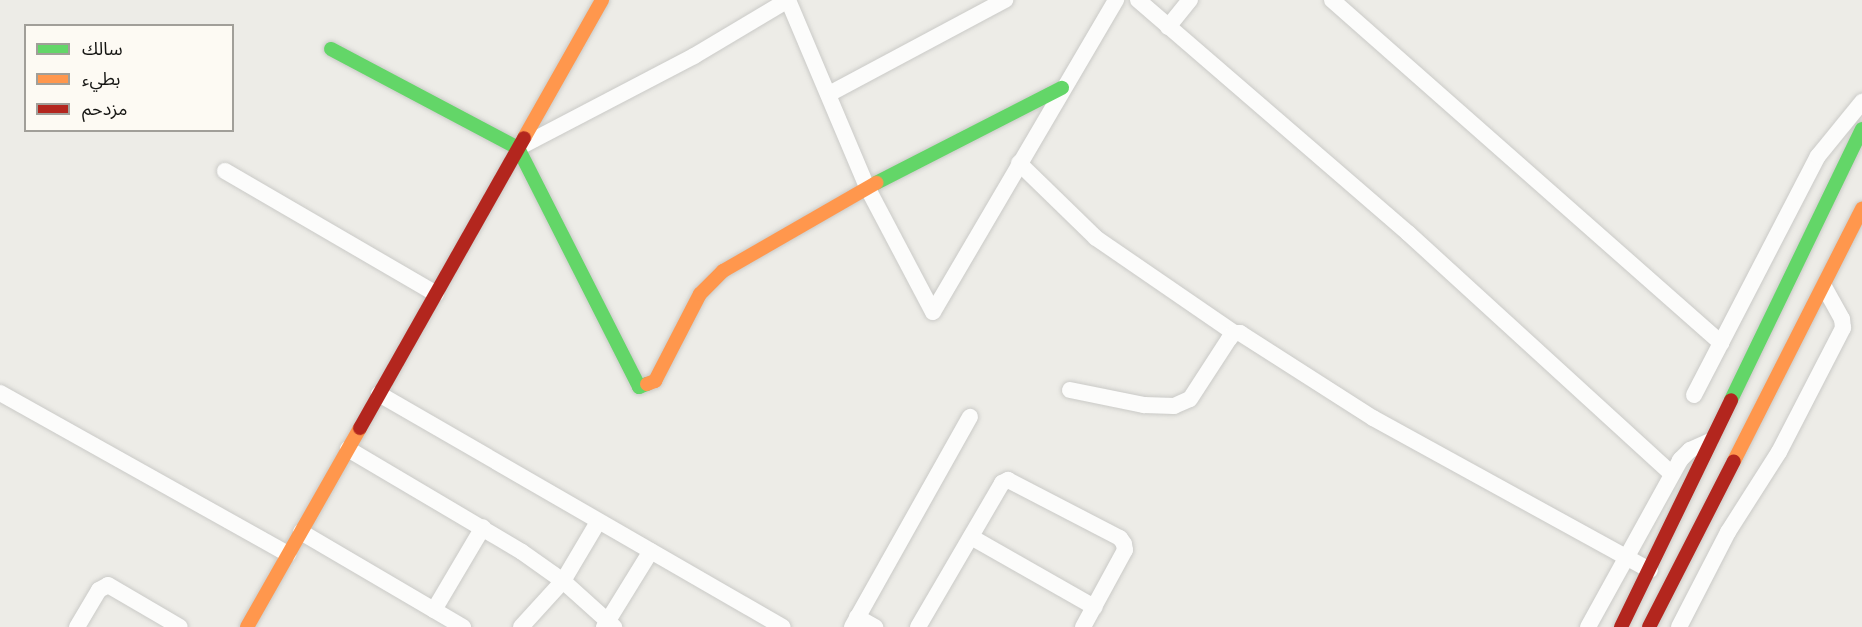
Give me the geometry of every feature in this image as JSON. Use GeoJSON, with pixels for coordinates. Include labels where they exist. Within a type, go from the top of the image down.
{"type":"FeatureCollection","features":[{"type":"Feature","properties":{"kind":"main road"},"geometry":{"type":"LineString","coordinates":[[247,627],[602,0]]}},
{"type":"Feature","properties":{"kind":"main road"},"geometry":{"type":"LineString","coordinates":[[331,49],[518,148],[639,387],[655,381],[700,294],[723,271],[867,187],[1062,88]]}},
{"type":"Feature","properties":{"kind":"main road"},"geometry":{"type":"LineString","coordinates":[[1621,627],[1862,129]]}},
{"type":"Feature","properties":{"kind":"main road"},"geometry":{"type":"LineString","coordinates":[[1649,627],[1862,209]]}},
{"type":"Feature","properties":{"kind":"street"},"geometry":{"type":"LineString","coordinates":[[518,148],[694,56],[788,0],[867,187],[933,312],[1062,88],[1116,0]]}},
{"type":"Feature","properties":{"kind":"street"},"geometry":{"type":"LineString","coordinates":[[829,94],[1005,0]]}},
{"type":"Feature","properties":{"kind":"street"},"geometry":{"type":"LineString","coordinates":[[1138,0],[1408,233],[1672,474]]}},
{"type":"Feature","properties":{"kind":"street"},"geometry":{"type":"LineString","coordinates":[[1168,27],[1190,0]]}},
{"type":"Feature","properties":{"kind":"street"},"geometry":{"type":"LineString","coordinates":[[1332,0],[1721,343]]}},
{"type":"Feature","properties":{"kind":"street"},"geometry":{"type":"LineString","coordinates":[[1694,395],[1818,156],[1862,102]]}},
{"type":"Feature","properties":{"kind":"street"},"geometry":{"type":"LineString","coordinates":[[1019,163],[1096,238],[1234,333],[1240,333],[1373,418],[1650,570]]}},
{"type":"Feature","properties":{"kind":"street"},"geometry":{"type":"LineString","coordinates":[[225,171],[436,294]]}},
{"type":"Feature","properties":{"kind":"street"},"geometry":{"type":"LineString","coordinates":[[1679,627],[1728,532],[1779,452],[1843,328],[1842,319],[1824,287]]}},
{"type":"Feature","properties":{"kind":"street"},"geometry":{"type":"LineString","coordinates":[[1070,390],[1144,405],[1174,406],[1190,399],[1234,333]]}},
{"type":"Feature","properties":{"kind":"street"},"geometry":{"type":"LineString","coordinates":[[0,393],[288,554]]}},
{"type":"Feature","properties":{"kind":"street"},"geometry":{"type":"LineString","coordinates":[[379,394],[782,627]]}},
{"type":"Feature","properties":{"kind":"street"},"geometry":{"type":"LineString","coordinates":[[875,627],[855,622],[970,417]]}},
{"type":"Feature","properties":{"kind":"street"},"geometry":{"type":"LineString","coordinates":[[1588,627],[1672,474],[1690,450],[1710,441]]}},
{"type":"Feature","properties":{"kind":"street"},"geometry":{"type":"LineString","coordinates":[[348,449],[483,527],[563,581],[608,625],[651,551]]}},
{"type":"Feature","properties":{"kind":"street"},"geometry":{"type":"LineString","coordinates":[[918,627],[1002,483],[1008,480],[1120,538],[1125,550],[1083,627]]}},
{"type":"Feature","properties":{"kind":"street"},"geometry":{"type":"LineString","coordinates":[[521,627],[563,581],[598,522]]}},
{"type":"Feature","properties":{"kind":"street"},"geometry":{"type":"LineString","coordinates":[[434,610],[483,527]]}},
{"type":"Feature","properties":{"kind":"street"},"geometry":{"type":"LineString","coordinates":[[301,532],[463,627]]}},
{"type":"Feature","properties":{"kind":"street"},"geometry":{"type":"LineString","coordinates":[[971,537],[1094,607]]}},
{"type":"Feature","properties":{"kind":"street"},"geometry":{"type":"LineString","coordinates":[[77,627],[99,590],[108,585],[180,627]]}},
{"type":"Feature","properties":{"kind":"traffic: fast"},"geometry":{"type":"LineString","coordinates":[[331,49],[518,148],[639,387],[647,384]]}},
{"type":"Feature","properties":{"kind":"traffic: fast"},"geometry":{"type":"LineString","coordinates":[[876,183],[1062,88]]}},
{"type":"Feature","properties":{"kind":"traffic: fast"},"geometry":{"type":"LineString","coordinates":[[1731,400],[1862,129]]}},
{"type":"Feature","properties":{"kind":"traffic: slow"},"geometry":{"type":"LineString","coordinates":[[524,138],[602,0]]}},
{"type":"Feature","properties":{"kind":"traffic: slow"},"geometry":{"type":"LineString","coordinates":[[647,384],[655,381],[700,294],[723,271],[876,183]]}},
{"type":"Feature","properties":{"kind":"traffic: slow"},"geometry":{"type":"LineString","coordinates":[[1734,461],[1862,209]]}},
{"type":"Feature","properties":{"kind":"traffic: slow"},"geometry":{"type":"LineString","coordinates":[[247,627],[360,428]]}},
{"type":"Feature","properties":{"kind":"traffic: jam"},"geometry":{"type":"LineString","coordinates":[[360,428],[524,138]]}},
{"type":"Feature","properties":{"kind":"traffic: jam"},"geometry":{"type":"LineString","coordinates":[[1621,627],[1731,400]]}},
{"type":"Feature","properties":{"kind":"traffic: jam"},"geometry":{"type":"LineString","coordinates":[[1649,627],[1734,461]]}}]}
